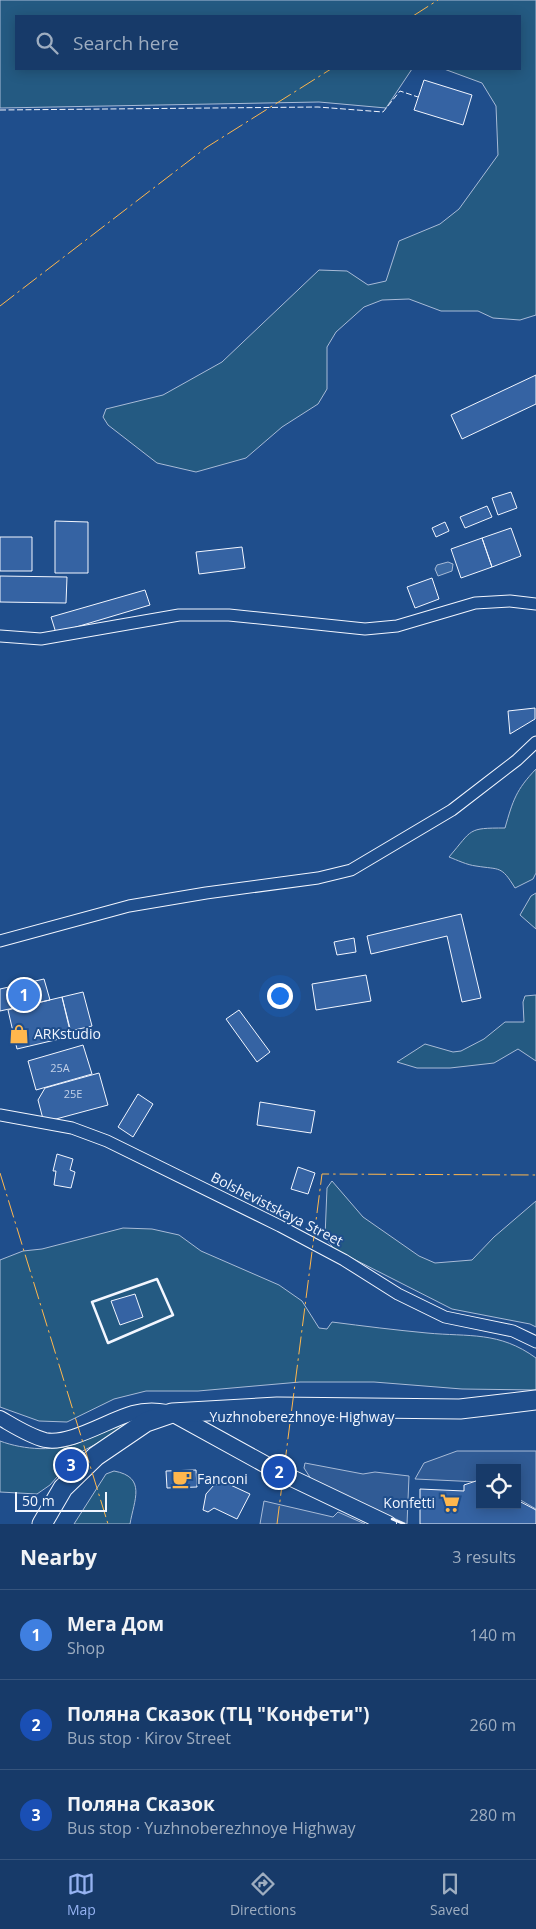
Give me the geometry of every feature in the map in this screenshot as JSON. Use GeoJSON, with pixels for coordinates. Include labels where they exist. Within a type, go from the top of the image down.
{"type":"FeatureCollection","features":[{"type":"Feature","properties":{"kind":"highway","name":"Yuzhnoberezhnoye Highway"},"geometry":{"type":"LineString","coordinates":[[42,1524],[63,1488],[96,1456],[146,1422],[176,1415],[277,1407],[460,1410],[536,1400]]}},
{"type":"Feature","properties":{"kind":"highway","name":"Yuzhnoberezhnoye Highway"},"geometry":{"type":"LineString","coordinates":[[48,1524],[71,1488],[102,1461],[131,1440],[176,1415],[270,1414],[447,1417],[536,1408]]}},
{"type":"Feature","properties":{"kind":"main road"},"geometry":{"type":"LineString","coordinates":[[176,1415],[279,1472],[388,1524]]}},
{"type":"Feature","properties":{"kind":"street"},"geometry":{"type":"LineString","coordinates":[[0,636],[41,639],[179,615],[229,615],[365,629],[397,626],[475,603],[510,601],[536,604]]}},
{"type":"Feature","properties":{"kind":"street"},"geometry":{"type":"LineString","coordinates":[[0,940],[129,906],[206,893],[318,878],[351,870],[452,810],[517,760],[536,742]]}},
{"type":"Feature","properties":{"kind":"street","name":"Bolshevistskaya Street"},"geometry":{"type":"LineString","coordinates":[[0,1115],[72,1128],[107,1141],[280,1226],[344,1260],[398,1294],[445,1317],[513,1331],[536,1342]]}},
{"type":"Feature","properties":{"kind":"street"},"geometry":{"type":"LineString","coordinates":[[0,1418],[27,1434],[47,1441],[68,1438],[133,1414],[156,1411],[176,1415]]}},
{"type":"Feature","properties":{"kind":"shaded area"},"geometry":{"type":"Polygon","coordinates":[[[0,0],[536,0],[536,315],[520,320],[493,318],[478,311],[441,311],[409,299],[382,300],[364,307],[336,332],[327,347],[327,389],[318,404],[282,427],[246,458],[196,472],[157,463],[108,425],[103,417],[106,409],[163,395],[222,362],[319,270],[347,271],[368,285],[386,281],[399,241],[440,224],[459,209],[498,155],[496,106],[482,83],[447,70],[521,70],[521,15],[15,15],[15,70],[411,70],[386,108],[319,102],[0,108],[0,0]]]}},
{"type":"Feature","properties":{"kind":"shaded area"},"geometry":{"type":"Polygon","coordinates":[[[448,562],[453,564],[452,571],[438,576],[435,569],[437,565],[448,562]]]}},
{"type":"Feature","properties":{"kind":"shaded area"},"geometry":{"type":"Polygon","coordinates":[[[536,769],[536,873],[533,879],[515,888],[506,875],[499,870],[469,865],[449,857],[472,832],[484,829],[505,828],[516,796],[536,769]]]}},
{"type":"Feature","properties":{"kind":"shaded area"},"geometry":{"type":"Polygon","coordinates":[[[536,893],[536,929],[520,915],[531,896],[536,893]]]}},
{"type":"Feature","properties":{"kind":"shaded area"},"geometry":{"type":"Polygon","coordinates":[[[536,995],[536,1061],[518,1049],[494,1063],[450,1068],[417,1068],[397,1062],[425,1044],[453,1052],[461,1051],[484,1039],[505,1022],[524,1022],[523,1002],[525,996],[536,995]]]}},
{"type":"Feature","properties":{"kind":"shaded area"},"geometry":{"type":"Polygon","coordinates":[[[332,1181],[363,1217],[419,1256],[435,1263],[472,1260],[494,1237],[536,1201],[536,1327],[530,1324],[452,1309],[334,1249],[325,1237],[327,1188],[332,1181]]]}},
{"type":"Feature","properties":{"kind":"shaded area"},"geometry":{"type":"Polygon","coordinates":[[[123,1228],[152,1229],[179,1235],[201,1251],[279,1285],[302,1301],[319,1328],[327,1329],[332,1322],[415,1332],[483,1337],[509,1343],[536,1358],[536,1390],[462,1389],[374,1382],[300,1382],[198,1391],[146,1391],[114,1399],[67,1422],[39,1421],[0,1407],[0,1260],[23,1251],[42,1249],[123,1228]]]}},
{"type":"Feature","properties":{"kind":"shaded area"},"geometry":{"type":"Polygon","coordinates":[[[126,1423],[123,1430],[77,1454],[50,1485],[37,1494],[0,1492],[0,1441],[40,1449],[61,1447],[80,1442],[112,1426],[126,1423]]]}},
{"type":"Feature","properties":{"kind":"shaded area"},"geometry":{"type":"Polygon","coordinates":[[[457,1451],[536,1451],[536,1509],[521,1500],[521,1464],[476,1464],[476,1482],[415,1479],[424,1463],[457,1451]]]}},
{"type":"Feature","properties":{"kind":"shaded area"},"geometry":{"type":"Polygon","coordinates":[[[305,1463],[363,1474],[375,1472],[409,1476],[407,1524],[313,1482],[304,1468],[305,1463]]]}},
{"type":"Feature","properties":{"kind":"shaded area"},"geometry":{"type":"Polygon","coordinates":[[[114,1471],[131,1478],[135,1484],[136,1491],[130,1524],[74,1524],[106,1474],[114,1471]]]}},
{"type":"Feature","properties":{"kind":"shaded area"},"geometry":{"type":"Polygon","coordinates":[[[264,1501],[333,1517],[338,1512],[365,1524],[260,1524],[264,1501]]]}},
{"type":"Feature","properties":{"kind":"building"},"geometry":{"type":"Polygon","coordinates":[[[424,80],[472,95],[463,125],[414,110],[424,80]]]}},
{"type":"Feature","properties":{"kind":"building"},"geometry":{"type":"Polygon","coordinates":[[[536,375],[536,404],[462,439],[451,415],[536,375]]]}},
{"type":"Feature","properties":{"kind":"building"},"geometry":{"type":"Polygon","coordinates":[[[511,492],[517,508],[498,515],[492,498],[511,492]]]}},
{"type":"Feature","properties":{"kind":"building"},"geometry":{"type":"Polygon","coordinates":[[[487,506],[492,517],[465,528],[460,517],[487,506]]]}},
{"type":"Feature","properties":{"kind":"building"},"geometry":{"type":"Polygon","coordinates":[[[55,521],[88,522],[88,573],[55,573],[55,521]]]}},
{"type":"Feature","properties":{"kind":"building"},"geometry":{"type":"Polygon","coordinates":[[[445,522],[449,531],[436,537],[432,528],[445,522]]]}},
{"type":"Feature","properties":{"kind":"building"},"geometry":{"type":"Polygon","coordinates":[[[511,528],[521,556],[492,567],[482,538],[511,528]]]}},
{"type":"Feature","properties":{"kind":"building"},"geometry":{"type":"Polygon","coordinates":[[[0,537],[32,537],[32,571],[0,571],[0,537]]]}},
{"type":"Feature","properties":{"kind":"building"},"geometry":{"type":"Polygon","coordinates":[[[482,538],[492,567],[461,578],[451,549],[482,538]]]}},
{"type":"Feature","properties":{"kind":"building"},"geometry":{"type":"Polygon","coordinates":[[[242,547],[245,568],[199,574],[196,552],[242,547]]]}},
{"type":"Feature","properties":{"kind":"building"},"geometry":{"type":"Polygon","coordinates":[[[0,576],[67,577],[66,603],[0,602],[0,576]]]}},
{"type":"Feature","properties":{"kind":"building"},"geometry":{"type":"Polygon","coordinates":[[[432,578],[439,599],[415,608],[407,587],[432,578]]]}},
{"type":"Feature","properties":{"kind":"building"},"geometry":{"type":"Polygon","coordinates":[[[145,590],[150,605],[56,633],[51,617],[145,590]]]}},
{"type":"Feature","properties":{"kind":"building"},"geometry":{"type":"Polygon","coordinates":[[[535,708],[535,719],[510,734],[508,711],[535,708]]]}},
{"type":"Feature","properties":{"kind":"building"},"geometry":{"type":"Polygon","coordinates":[[[461,914],[481,998],[462,1002],[447,936],[371,954],[367,936],[461,914]]]}},
{"type":"Feature","properties":{"kind":"building"},"geometry":{"type":"Polygon","coordinates":[[[354,938],[356,952],[337,955],[334,942],[354,938]]]}},
{"type":"Feature","properties":{"kind":"building"},"geometry":{"type":"Polygon","coordinates":[[[366,975],[371,1001],[316,1010],[312,984],[366,975]]]}},
{"type":"Feature","properties":{"kind":"building"},"geometry":{"type":"Polygon","coordinates":[[[44,979],[50,1000],[0,1011],[0,989],[44,979]]]}},
{"type":"Feature","properties":{"kind":"building"},"geometry":{"type":"Polygon","coordinates":[[[83,992],[92,1026],[70,1031],[62,997],[83,992]]]}},
{"type":"Feature","properties":{"kind":"building"},"geometry":{"type":"Polygon","coordinates":[[[62,997],[72,1036],[17,1049],[8,1010],[62,997]]]}},
{"type":"Feature","properties":{"kind":"building"},"geometry":{"type":"Polygon","coordinates":[[[239,1010],[270,1052],[257,1062],[226,1019],[239,1010]]]}},
{"type":"Feature","properties":{"kind":"building"},"geometry":{"type":"Polygon","coordinates":[[[83,1045],[92,1074],[36,1090],[28,1061],[83,1045]]]}},
{"type":"Feature","properties":{"kind":"building"},"geometry":{"type":"Polygon","coordinates":[[[99,1073],[108,1105],[56,1119],[43,1119],[38,1100],[45,1088],[99,1073]]]}},
{"type":"Feature","properties":{"kind":"building"},"geometry":{"type":"Polygon","coordinates":[[[138,1094],[153,1104],[133,1137],[118,1127],[138,1094]]]}},
{"type":"Feature","properties":{"kind":"building"},"geometry":{"type":"Polygon","coordinates":[[[260,1102],[315,1111],[311,1133],[257,1125],[260,1102]]]}},
{"type":"Feature","properties":{"kind":"building"},"geometry":{"type":"Polygon","coordinates":[[[57,1154],[73,1159],[70,1170],[75,1172],[71,1188],[54,1185],[56,1171],[53,1171],[57,1154]]]}},
{"type":"Feature","properties":{"kind":"building"},"geometry":{"type":"Polygon","coordinates":[[[298,1167],[315,1173],[308,1194],[291,1189],[298,1167]]]}},
{"type":"Feature","properties":{"kind":"building"},"geometry":{"type":"Polygon","coordinates":[[[135,1294],[143,1317],[120,1325],[111,1301],[135,1294]]]}},
{"type":"Feature","properties":{"kind":"building","name":"Fanconi"},"geometry":{"type":"Polygon","coordinates":[[[196,1470],[197,1487],[167,1488],[166,1471],[196,1470]]]}},
{"type":"Feature","properties":{"kind":"building","name":"Konfetti"},"geometry":{"type":"Polygon","coordinates":[[[476,1481],[476,1509],[521,1509],[521,1502],[536,1510],[536,1524],[420,1524],[420,1489],[464,1491],[464,1485],[476,1481]]]}},
{"type":"Feature","properties":{"kind":"building"},"geometry":{"type":"Polygon","coordinates":[[[224,1482],[250,1494],[237,1519],[214,1508],[208,1512],[203,1510],[206,1494],[214,1485],[224,1482]]]}},
{"type":"Feature","properties":{"kind":"fence"},"geometry":{"type":"LineString","coordinates":[[0,110],[318,107],[383,112],[400,91],[418,97]]}},
{"type":"Feature","properties":{"kind":"wall"},"geometry":{"type":"LineString","coordinates":[[157,1279],[173,1315],[108,1343],[92,1302],[157,1279]]}},
{"type":"Feature","properties":{"kind":"wall"},"geometry":{"type":"LineString","coordinates":[[392,1519],[404,1524]]}},
{"type":"Feature","properties":{"kind":"power"},"geometry":{"type":"LineString","coordinates":[[415,15],[438,0]]}},
{"type":"Feature","properties":{"kind":"power"},"geometry":{"type":"LineString","coordinates":[[0,306],[207,147],[329,70]]}},
{"type":"Feature","properties":{"kind":"power"},"geometry":{"type":"LineString","coordinates":[[0,1173],[108,1524]]}},
{"type":"Feature","properties":{"kind":"power"},"geometry":{"type":"LineString","coordinates":[[277,1524],[322,1174],[536,1175]]}},
{"type":"Feature","properties":{"kind":"place","name":"Мега Дом"},"geometry":{"type":"Point","coordinates":[24,995]}},
{"type":"Feature","properties":{"kind":"place","name":"ARKstudio"},"geometry":{"type":"Point","coordinates":[19,1034]}},
{"type":"Feature","properties":{"kind":"place","name":"Поляна Сказок"},"geometry":{"type":"Point","coordinates":[71,1465]}},
{"type":"Feature","properties":{"kind":"place","name":"Поляна Сказок (ТЦ \"Конфети\")"},"geometry":{"type":"Point","coordinates":[279,1472]}},
{"type":"Feature","properties":{"kind":"place","name":"Fanconi"},"geometry":{"type":"Point","coordinates":[182,1479]}},
{"type":"Feature","properties":{"kind":"place","name":"Konfetti"},"geometry":{"type":"Point","coordinates":[450,1503]}}]}
